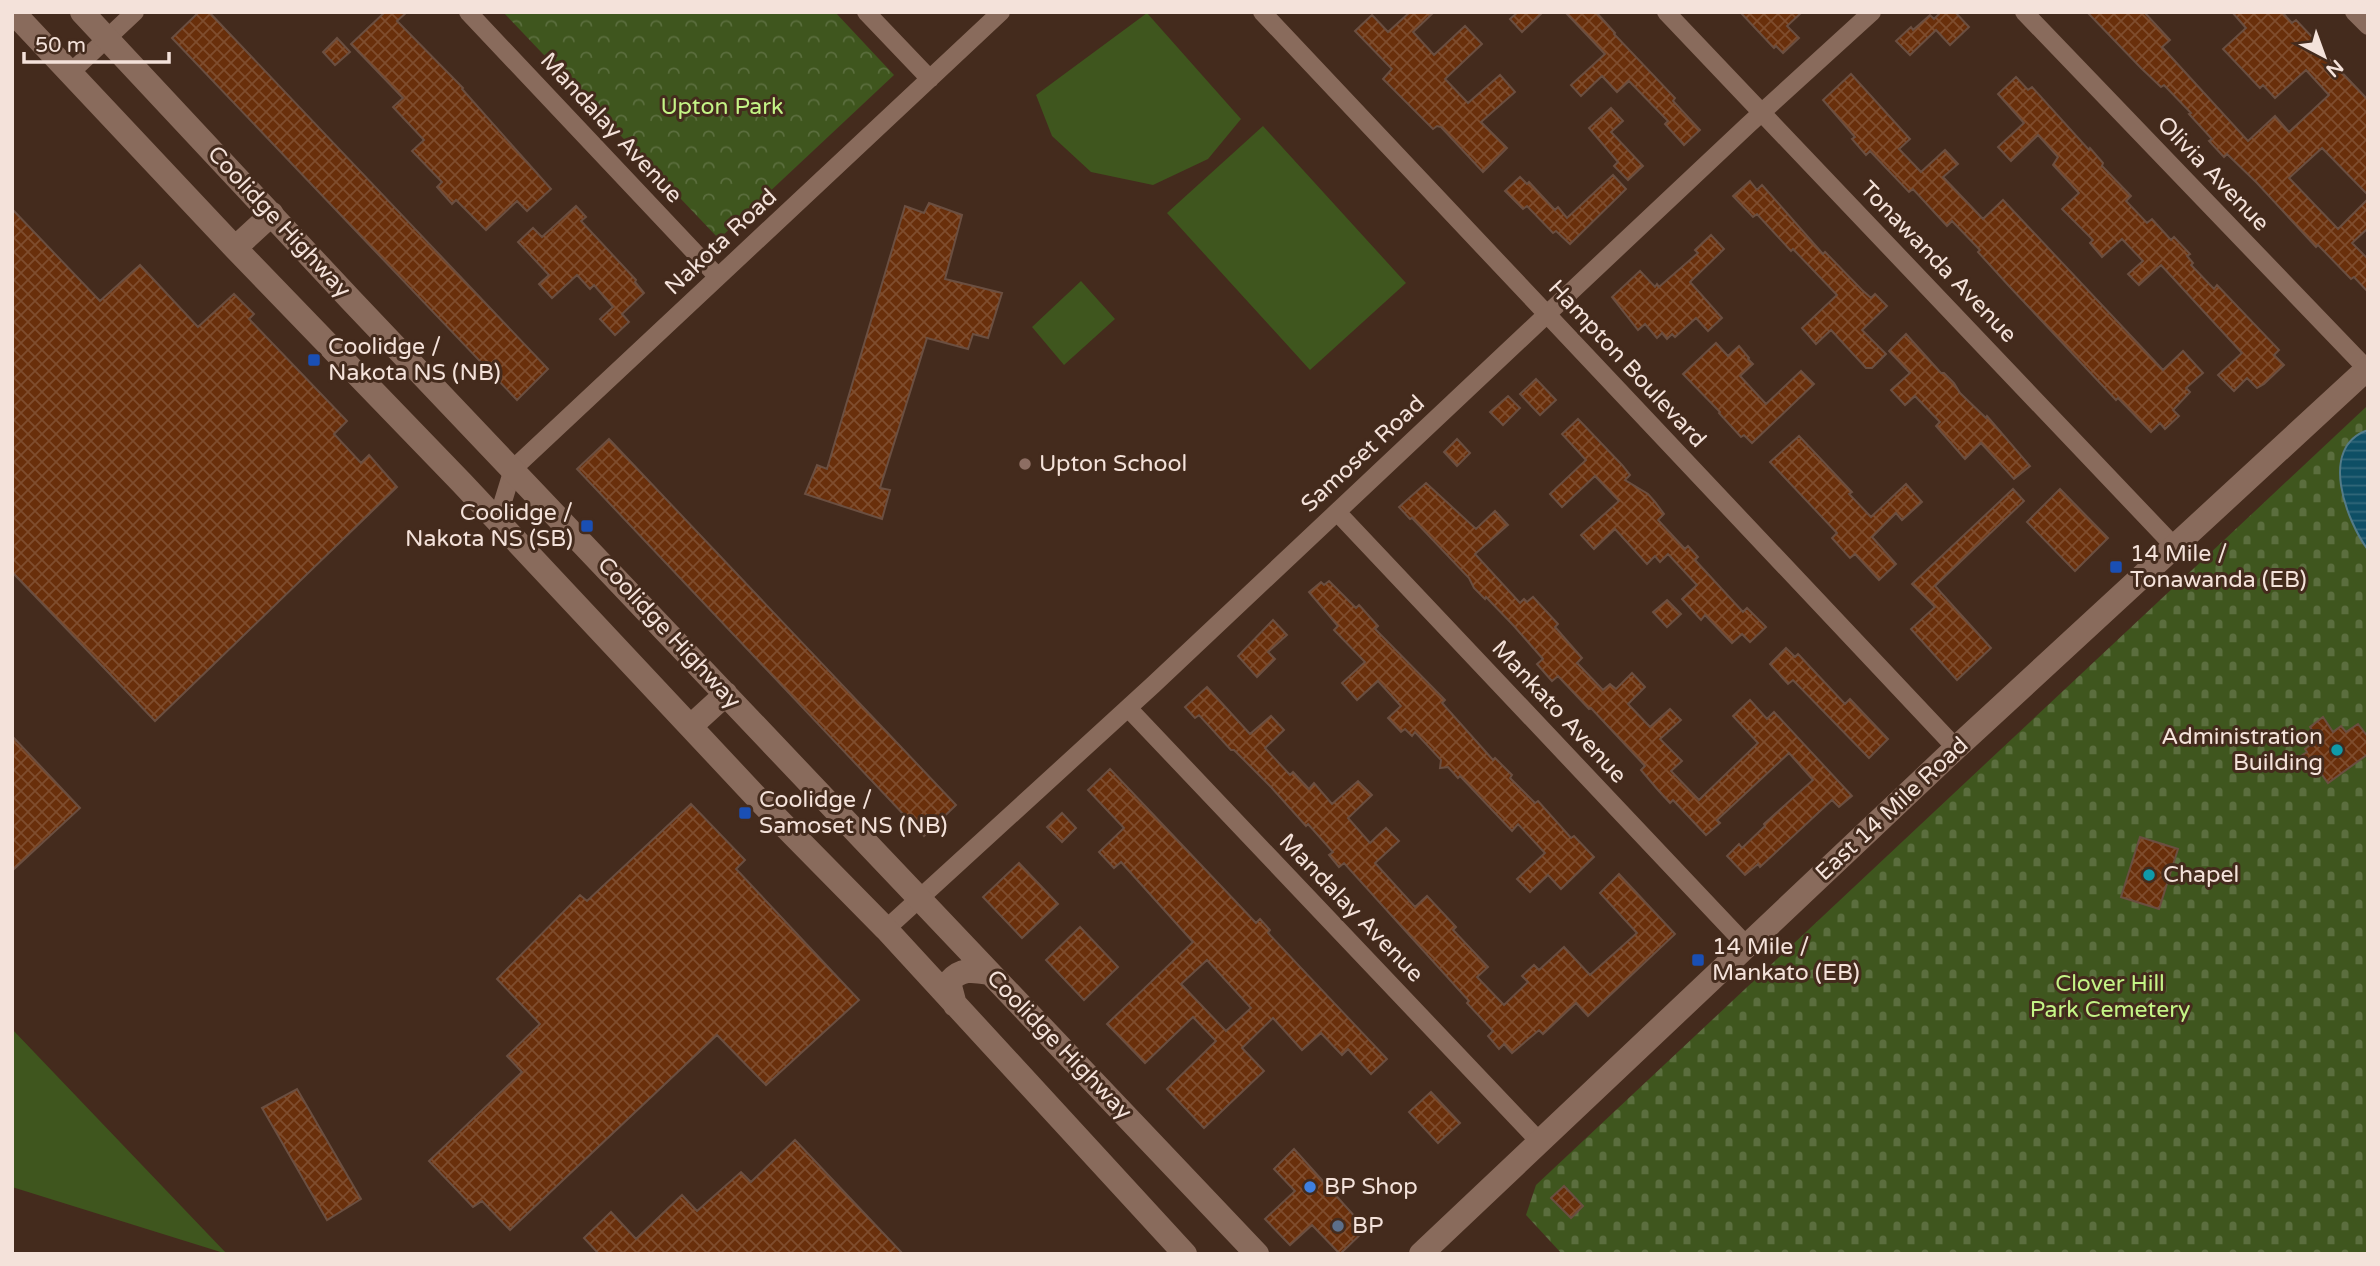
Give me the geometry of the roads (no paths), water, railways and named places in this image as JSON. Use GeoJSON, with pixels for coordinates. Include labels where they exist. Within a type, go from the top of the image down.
{"type":"FeatureCollection","features":[{"type":"Feature","properties":{"kind":"main road","name":"Coolidge Highway"},"geometry":{"type":"LineString","coordinates":[[13,12],[760,801],[886,929],[1185,1254]]}},
{"type":"Feature","properties":{"kind":"main road","name":"Coolidge Highway"},"geometry":{"type":"LineString","coordinates":[[82,12],[1257,1254]]}},
{"type":"Feature","properties":{"kind":"main road"},"geometry":{"type":"LineString","coordinates":[[235,248],[272,214]]}},
{"type":"Feature","properties":{"kind":"main road","name":"East 14 Mile Road"},"geometry":{"type":"LineString","coordinates":[[1421,1254],[1956,748],[2367,368]]}},
{"type":"Feature","properties":{"kind":"main road"},"geometry":{"type":"LineString","coordinates":[[691,726],[726,694]]}},
{"type":"Feature","properties":{"kind":"main road"},"geometry":{"type":"LineString","coordinates":[[955,1005],[949,982],[955,975],[972,969],[989,973]]}},
{"type":"Feature","properties":{"kind":"street"},"geometry":{"type":"LineString","coordinates":[[70,73],[135,12]]}},
{"type":"Feature","properties":{"kind":"street","name":"Mandalay Avenue"},"geometry":{"type":"LineString","coordinates":[[468,12],[718,277]]}},
{"type":"Feature","properties":{"kind":"street"},"geometry":{"type":"LineString","coordinates":[[866,12],[930,79]]}},
{"type":"Feature","properties":{"kind":"street","name":"Nakota Road"},"geometry":{"type":"LineString","coordinates":[[497,521],[513,469],[1001,12]]}},
{"type":"Feature","properties":{"kind":"street","name":"Hampton Boulevard"},"geometry":{"type":"LineString","coordinates":[[1262,12],[1956,748]]}},
{"type":"Feature","properties":{"kind":"street","name":"Tonawanda Avenue"},"geometry":{"type":"LineString","coordinates":[[1666,12],[2174,546]]}},
{"type":"Feature","properties":{"kind":"street","name":"Samoset Road"},"geometry":{"type":"LineString","coordinates":[[886,929],[1128,708],[1872,12]]}},
{"type":"Feature","properties":{"kind":"street","name":"Olivia Avenue"},"geometry":{"type":"LineString","coordinates":[[2024,12],[2367,368]]}},
{"type":"Feature","properties":{"kind":"street"},"geometry":{"type":"LineString","coordinates":[[2354,12],[2368,26]]}},
{"type":"Feature","properties":{"kind":"street","name":"Mankato Avenue"},"geometry":{"type":"LineString","coordinates":[[1337,512],[1746,945]]}},
{"type":"Feature","properties":{"kind":"street","name":"Mandalay Avenue"},"geometry":{"type":"LineString","coordinates":[[1128,708],[1539,1141]]}},
{"type":"Feature","properties":{"kind":"water"},"geometry":{"type":"Polygon","coordinates":[[[2368,430],[2368,550],[2345,503],[2340,468],[2344,452],[2353,439],[2368,430]]]}},
{"type":"Feature","properties":{"kind":"place","name":"Coolidge / Nakota NS (NB)"},"geometry":{"type":"Point","coordinates":[314,360]}},
{"type":"Feature","properties":{"kind":"place","name":"Upton School"},"geometry":{"type":"Point","coordinates":[1025,464]}},
{"type":"Feature","properties":{"kind":"place","name":"Coolidge / Nakota NS (SB)"},"geometry":{"type":"Point","coordinates":[587,526]}},
{"type":"Feature","properties":{"kind":"place","name":"14 Mile / Tonawanda (EB)"},"geometry":{"type":"Point","coordinates":[2116,567]}},
{"type":"Feature","properties":{"kind":"place","name":"Administration Building"},"geometry":{"type":"Point","coordinates":[2337,750]}},
{"type":"Feature","properties":{"kind":"place","name":"Coolidge / Samoset NS (NB)"},"geometry":{"type":"Point","coordinates":[745,813]}},
{"type":"Feature","properties":{"kind":"place","name":"Chapel"},"geometry":{"type":"Point","coordinates":[2149,875]}},
{"type":"Feature","properties":{"kind":"place","name":"14 Mile / Mankato (EB)"},"geometry":{"type":"Point","coordinates":[1698,960]}},
{"type":"Feature","properties":{"kind":"place","name":"BP Shop"},"geometry":{"type":"Point","coordinates":[1310,1187]}},
{"type":"Feature","properties":{"kind":"place","name":"BP"},"geometry":{"type":"Point","coordinates":[1338,1226]}},
{"type":"Feature","properties":{"kind":"park label","name":"Upton Park"},"geometry":{"type":"Point","coordinates":[722,107]}},
{"type":"Feature","properties":{"kind":"park label","name":"Clover Hill Park Cemetery"},"geometry":{"type":"Point","coordinates":[2110,997]}}]}
